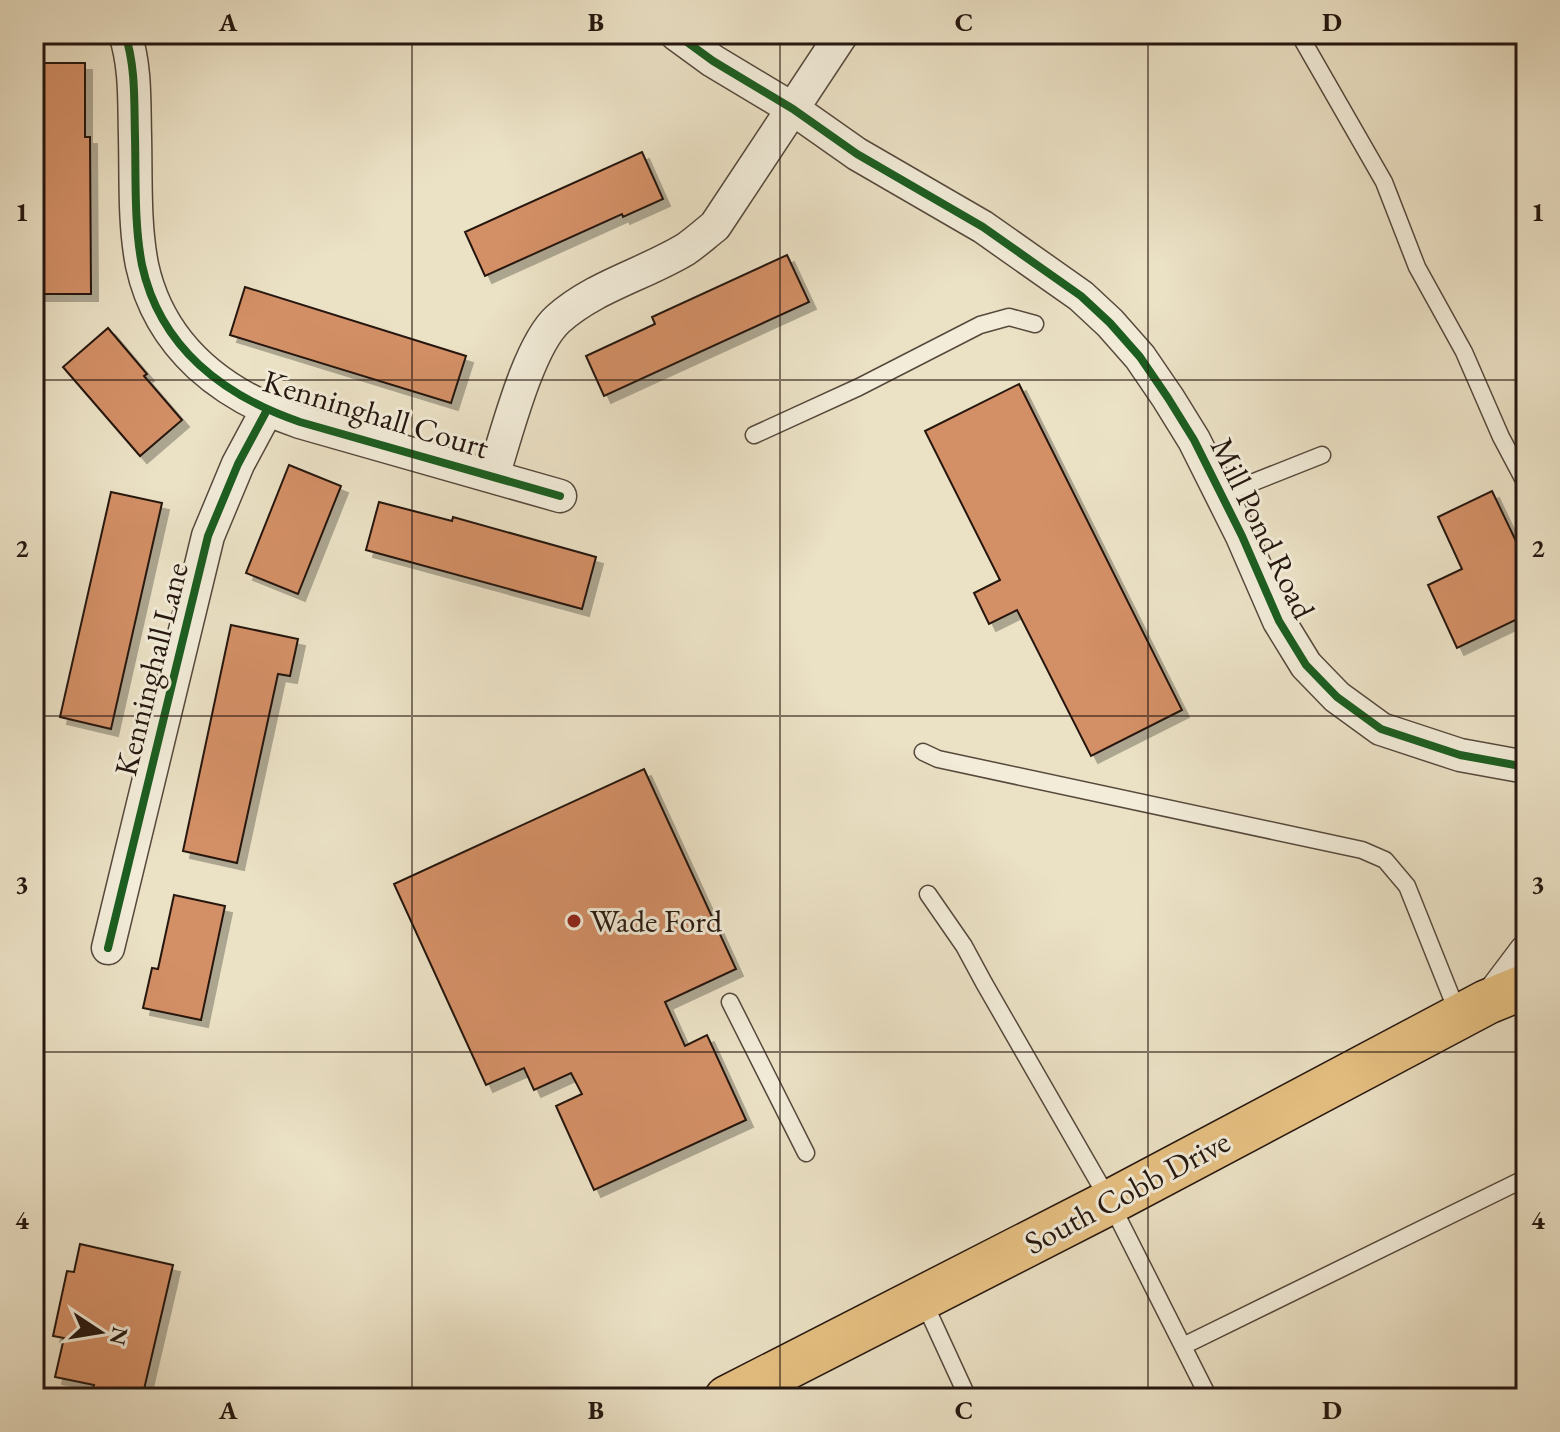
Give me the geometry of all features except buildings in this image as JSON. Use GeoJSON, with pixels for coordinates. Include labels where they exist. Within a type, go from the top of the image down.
{"type":"FeatureCollection","features":[{"type":"Feature","properties":{"kind":"main road","name":"South Cobb Drive"},"geometry":{"type":"LineString","coordinates":[[727,1398],[1491,1002]]}},
{"type":"Feature","properties":{"kind":"street","name":"Kenninghall Court"},"geometry":{"type":"LineString","coordinates":[[125,34],[132,68],[138,236],[142,266],[161,316],[195,362],[234,392],[267,410],[560,496]]}},
{"type":"Feature","properties":{"kind":"street","name":"Mill Pond Road"},"geometry":{"type":"LineString","coordinates":[[676,34],[857,154],[983,227],[1081,296],[1110,323],[1147,367],[1194,440],[1242,536],[1279,621],[1306,665],[1337,697],[1381,729],[1460,755],[1526,767]]}},
{"type":"Feature","properties":{"kind":"street"},"geometry":{"type":"LineString","coordinates":[[493,476],[525,378],[547,332],[558,319],[586,300],[686,249],[715,226],[842,34]]}},
{"type":"Feature","properties":{"kind":"street","name":"Kenninghall Lane"},"geometry":{"type":"LineString","coordinates":[[108,948],[208,536],[238,464],[267,410]]}},
{"type":"Feature","properties":{"kind":"street"},"geometry":{"type":"LineString","coordinates":[[1491,1002],[1526,951]]}},
{"type":"Feature","properties":{"kind":"lane"},"geometry":{"type":"LineString","coordinates":[[1299,34],[1384,182],[1417,267],[1464,352],[1501,437],[1526,484]]}},
{"type":"Feature","properties":{"kind":"lane"},"geometry":{"type":"LineString","coordinates":[[754,435],[859,387],[980,325],[1009,317],[1035,324]]}},
{"type":"Feature","properties":{"kind":"lane"},"geometry":{"type":"LineString","coordinates":[[1221,495],[1322,455]]}},
{"type":"Feature","properties":{"kind":"lane"},"geometry":{"type":"LineString","coordinates":[[923,752],[938,759],[1362,850],[1385,860],[1491,1002]]}},
{"type":"Feature","properties":{"kind":"lane"},"geometry":{"type":"LineString","coordinates":[[928,894],[964,946],[1110,1202],[1209,1398]]}},
{"type":"Feature","properties":{"kind":"lane"},"geometry":{"type":"LineString","coordinates":[[730,1002],[806,1153]]}},
{"type":"Feature","properties":{"kind":"lane"},"geometry":{"type":"LineString","coordinates":[[1183,1346],[1526,1178]]}},
{"type":"Feature","properties":{"kind":"lane"},"geometry":{"type":"LineString","coordinates":[[922,1298],[968,1398]]}},
{"type":"Feature","properties":{"kind":"cycle path"},"geometry":{"type":"LineString","coordinates":[[125,34],[134,85],[137,218],[142,265],[151,295],[164,321],[199,365],[246,398],[300,422],[560,496]]}},
{"type":"Feature","properties":{"kind":"cycle path"},"geometry":{"type":"LineString","coordinates":[[676,34],[857,154],[983,227],[1081,296],[1110,323],[1140,357],[1194,440],[1242,536],[1279,621],[1306,665],[1337,697],[1381,729],[1460,755],[1526,767]]}},
{"type":"Feature","properties":{"kind":"cycle path"},"geometry":{"type":"LineString","coordinates":[[108,948],[208,536],[238,464],[267,410]]}},
{"type":"Feature","properties":{"kind":"place","name":"Wade Ford"},"geometry":{"type":"Point","coordinates":[574,921]}}]}
